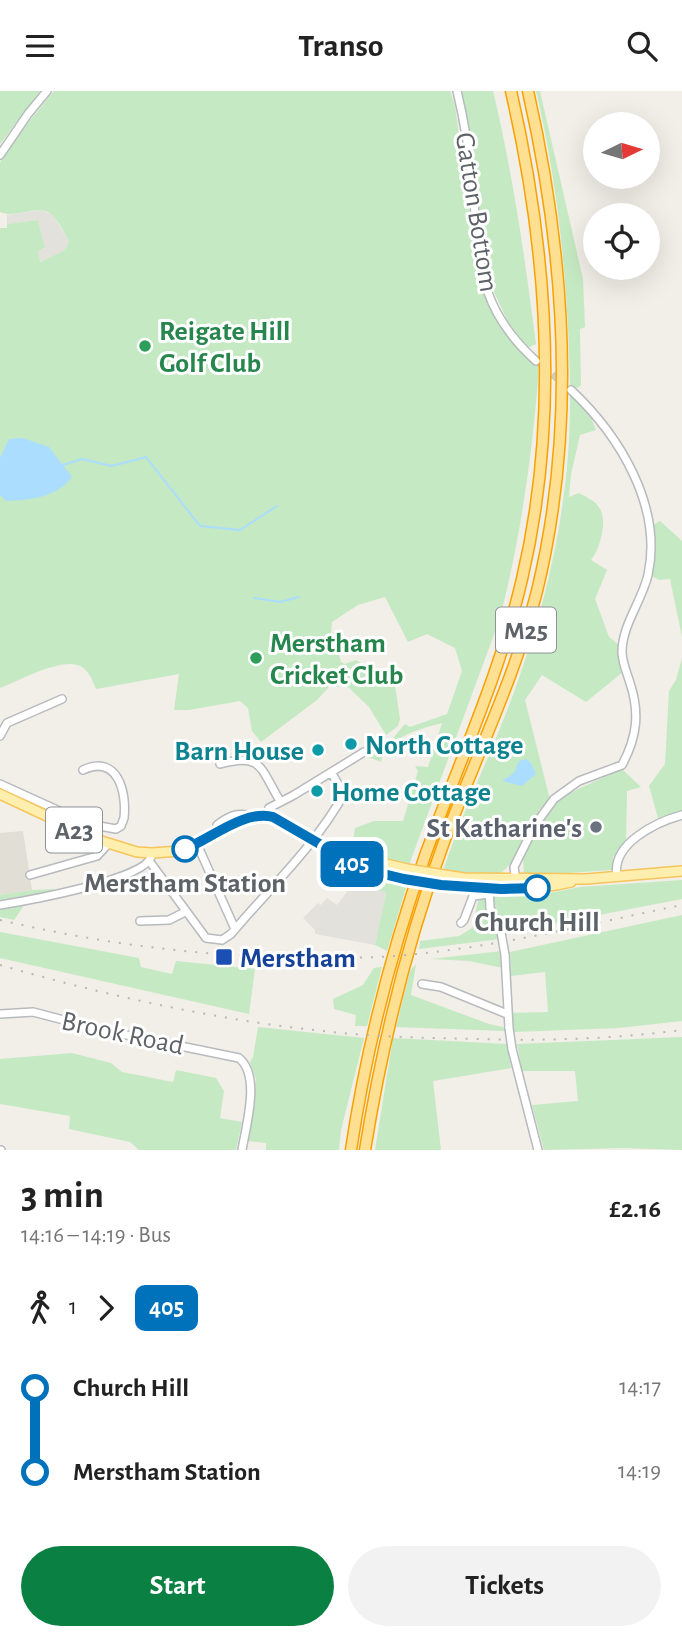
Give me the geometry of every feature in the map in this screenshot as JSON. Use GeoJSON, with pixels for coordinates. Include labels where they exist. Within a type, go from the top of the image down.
{"type":"FeatureCollection","features":[{"type":"Feature","properties":{"kind":"highway","name":"M25"},"geometry":{"type":"LineString","coordinates":[[351,1150],[369,1053],[397,946],[426,853],[504,644],[522,580],[537,502],[545,423],[544,318],[534,214],[511,91]]}},
{"type":"Feature","properties":{"kind":"highway","name":"M25"},"geometry":{"type":"LineString","coordinates":[[365,1150],[381,1061],[410,945],[447,832],[494,721],[517,657],[536,593],[552,514],[562,408],[561,326],[547,193],[528,91]]}},
{"type":"Feature","properties":{"kind":"main road","name":"A23"},"geometry":{"type":"LineString","coordinates":[[0,794],[78,832],[151,858],[197,844],[252,816],[266,815]]}},
{"type":"Feature","properties":{"kind":"main road"},"geometry":{"type":"LineString","coordinates":[[266,815],[363,869],[444,875],[517,888],[549,887],[586,879]]}},
{"type":"Feature","properties":{"kind":"main road"},"geometry":{"type":"LineString","coordinates":[[405,874],[441,885],[492,885],[517,878],[586,879],[682,871]]}},
{"type":"Feature","properties":{"kind":"street"},"geometry":{"type":"LineString","coordinates":[[0,155],[27,114],[47,91]]}},
{"type":"Feature","properties":{"kind":"street","name":"Gatton Bottom"},"geometry":{"type":"LineString","coordinates":[[457,91],[468,147],[483,281],[499,319],[515,341],[536,361]]}},
{"type":"Feature","properties":{"kind":"street"},"geometry":{"type":"LineString","coordinates":[[461,923],[473,896],[514,867],[535,825],[555,798],[579,781],[621,765],[629,752],[637,725],[635,698],[622,650],[647,577],[650,550],[648,528],[637,485],[621,448],[605,425],[571,390]]}},
{"type":"Feature","properties":{"kind":"street"},"geometry":{"type":"LineString","coordinates":[[0,736],[7,723],[62,699]]}},
{"type":"Feature","properties":{"kind":"street"},"geometry":{"type":"LineString","coordinates":[[266,815],[269,807],[294,795],[364,752]]}},
{"type":"Feature","properties":{"kind":"street"},"geometry":{"type":"LineString","coordinates":[[220,764],[240,758],[257,763],[280,801]]}},
{"type":"Feature","properties":{"kind":"street"},"geometry":{"type":"LineString","coordinates":[[0,784],[88,824],[116,829],[121,826],[125,806],[121,783],[115,774],[107,767],[94,765],[83,770]]}},
{"type":"Feature","properties":{"kind":"street"},"geometry":{"type":"LineString","coordinates":[[0,905],[37,900],[94,885],[130,873],[151,858],[185,912],[206,938],[225,938],[312,840],[344,794],[331,772]]}},
{"type":"Feature","properties":{"kind":"street"},"geometry":{"type":"LineString","coordinates":[[617,876],[616,863],[626,848],[653,826],[682,815]]}},
{"type":"Feature","properties":{"kind":"street"},"geometry":{"type":"LineString","coordinates":[[30,875],[97,856],[108,844]]}},
{"type":"Feature","properties":{"kind":"street"},"geometry":{"type":"LineString","coordinates":[[197,844],[235,929]]}},
{"type":"Feature","properties":{"kind":"street"},"geometry":{"type":"LineString","coordinates":[[517,888],[519,857]]}},
{"type":"Feature","properties":{"kind":"street"},"geometry":{"type":"LineString","coordinates":[[514,867],[517,878]]}},
{"type":"Feature","properties":{"kind":"street"},"geometry":{"type":"LineString","coordinates":[[492,885],[490,908],[499,925],[505,955],[507,1014],[512,1049],[538,1150]]}},
{"type":"Feature","properties":{"kind":"street"},"geometry":{"type":"LineString","coordinates":[[140,921],[169,920],[185,912]]}},
{"type":"Feature","properties":{"kind":"street"},"geometry":{"type":"LineString","coordinates":[[422,984],[441,987],[507,1014]]}},
{"type":"Feature","properties":{"kind":"street","name":"Brook Road"},"geometry":{"type":"LineString","coordinates":[[0,1014],[33,1012],[102,1030],[234,1055],[245,1062],[251,1074],[242,1150]]}},
{"type":"Feature","properties":{"kind":"shaded area"},"geometry":{"type":"Polygon","coordinates":[[[41,210],[53,215],[69,242],[66,250],[39,262],[37,250],[45,249],[38,220],[7,224],[7,215],[41,210]]]}},
{"type":"Feature","properties":{"kind":"shaded area"},"geometry":{"type":"Polygon","coordinates":[[[23,831],[32,890],[0,895],[0,833],[23,831]]]}},
{"type":"Feature","properties":{"kind":"shaded area"},"geometry":{"type":"Polygon","coordinates":[[[355,881],[386,893],[375,945],[315,934],[315,930],[303,918],[327,898],[337,905],[355,881]]]}},
{"type":"Feature","properties":{"kind":"green space"},"geometry":{"type":"Polygon","coordinates":[[[0,91],[40,91],[0,144],[0,91]]]}},
{"type":"Feature","properties":{"kind":"green space","name":"Reigate Hill Golf Club"},"geometry":{"type":"Polygon","coordinates":[[[54,91],[450,91],[455,106],[479,282],[501,329],[539,369],[525,496],[499,621],[409,865],[352,850],[355,828],[374,821],[403,821],[418,771],[415,766],[428,767],[442,723],[396,740],[389,746],[381,762],[368,757],[372,749],[393,738],[405,724],[410,727],[447,714],[462,671],[455,648],[427,634],[408,642],[385,597],[358,605],[332,622],[330,643],[337,647],[341,662],[345,664],[356,660],[384,673],[385,677],[394,678],[400,719],[398,726],[386,735],[369,707],[347,686],[329,687],[317,700],[261,742],[252,731],[248,708],[240,701],[174,710],[179,674],[96,689],[83,668],[72,664],[51,667],[0,688],[0,228],[7,228],[7,224],[38,220],[45,248],[38,251],[40,262],[65,250],[69,242],[49,213],[36,210],[14,214],[0,212],[0,163],[3,154],[54,91]]]}},
{"type":"Feature","properties":{"kind":"green space"},"geometry":{"type":"Polygon","coordinates":[[[460,91],[493,91],[512,185],[532,312],[536,344],[527,348],[508,322],[488,279],[460,91]]]}},
{"type":"Feature","properties":{"kind":"green space"},"geometry":{"type":"Polygon","coordinates":[[[536,91],[540,91],[583,279],[585,327],[580,329],[581,385],[578,388],[570,385],[561,237],[536,91]]]}},
{"type":"Feature","properties":{"kind":"green space"},"geometry":{"type":"Polygon","coordinates":[[[570,395],[590,415],[596,430],[580,435],[569,497],[579,493],[594,502],[601,511],[602,533],[591,560],[607,570],[595,599],[609,637],[619,645],[623,672],[586,702],[542,675],[525,700],[549,796],[554,796],[539,810],[511,863],[499,875],[443,871],[514,692],[538,620],[562,509],[567,471],[570,395]]]}},
{"type":"Feature","properties":{"kind":"green space"},"geometry":{"type":"Polygon","coordinates":[[[660,521],[682,541],[682,637],[670,579],[659,580],[652,576],[652,539],[648,528],[660,521]]]}},
{"type":"Feature","properties":{"kind":"green space"},"geometry":{"type":"Polygon","coordinates":[[[682,658],[682,811],[658,818],[649,786],[665,764],[669,691],[676,680],[682,658]]]}},
{"type":"Feature","properties":{"kind":"green space"},"geometry":{"type":"Polygon","coordinates":[[[622,769],[641,787],[627,791],[626,844],[613,857],[612,870],[524,876],[523,856],[543,813],[563,796],[622,769]]]}},
{"type":"Feature","properties":{"kind":"green space"},"geometry":{"type":"Polygon","coordinates":[[[349,869],[407,885],[387,951],[375,945],[386,893],[355,881],[349,869]]]}},
{"type":"Feature","properties":{"kind":"green space"},"geometry":{"type":"Polygon","coordinates":[[[682,880],[682,899],[505,933],[493,905],[492,893],[534,896],[580,887],[682,880]]]}},
{"type":"Feature","properties":{"kind":"green space"},"geometry":{"type":"Polygon","coordinates":[[[54,889],[53,892],[25,904],[14,920],[0,917],[0,895],[54,889]]]}},
{"type":"Feature","properties":{"kind":"green space"},"geometry":{"type":"Polygon","coordinates":[[[479,897],[486,898],[487,910],[500,939],[419,949],[420,941],[459,936],[472,928],[479,897]]]}},
{"type":"Feature","properties":{"kind":"green space"},"geometry":{"type":"Polygon","coordinates":[[[682,915],[682,1021],[619,1028],[514,1032],[509,1013],[548,1012],[545,972],[511,976],[510,952],[682,915]]]}},
{"type":"Feature","properties":{"kind":"green space"},"geometry":{"type":"Polygon","coordinates":[[[0,932],[139,958],[141,967],[172,974],[176,961],[255,969],[249,1014],[0,958],[0,932]]]}},
{"type":"Feature","properties":{"kind":"green space"},"geometry":{"type":"Polygon","coordinates":[[[502,951],[503,968],[469,961],[431,959],[502,951]]]}},
{"type":"Feature","properties":{"kind":"green space"},"geometry":{"type":"Polygon","coordinates":[[[416,964],[411,995],[507,1028],[505,1031],[396,1027],[410,971],[416,964]]]}},
{"type":"Feature","properties":{"kind":"green space"},"geometry":{"type":"Polygon","coordinates":[[[382,967],[367,1026],[355,1026],[356,1015],[334,1009],[333,999],[363,985],[374,968],[382,967]]]}},
{"type":"Feature","properties":{"kind":"green space"},"geometry":{"type":"Polygon","coordinates":[[[258,1027],[364,1038],[341,1130],[339,1150],[266,1150],[266,1143],[248,1141],[256,1079],[250,1062],[258,1027]]]}},
{"type":"Feature","properties":{"kind":"green space"},"geometry":{"type":"Polygon","coordinates":[[[682,1037],[682,1150],[544,1150],[532,1105],[578,1101],[575,1071],[522,1071],[517,1044],[682,1037]]]}},
{"type":"Feature","properties":{"kind":"green space"},"geometry":{"type":"Polygon","coordinates":[[[393,1038],[507,1044],[511,1068],[433,1081],[441,1150],[375,1150],[393,1038]]]}},
{"type":"Feature","properties":{"kind":"green space"},"geometry":{"type":"Polygon","coordinates":[[[72,1053],[111,1063],[122,1072],[173,1082],[176,1070],[216,1078],[224,1091],[220,1118],[242,1122],[236,1150],[139,1150],[130,1142],[69,1129],[70,1116],[0,1104],[0,1059],[72,1053]]]}},
{"type":"Feature","properties":{"kind":"water"},"geometry":{"type":"Polygon","coordinates":[[[23,438],[49,447],[72,477],[51,493],[6,501],[0,495],[0,458],[9,439],[23,438]]]}},
{"type":"Feature","properties":{"kind":"water"},"geometry":{"type":"Polygon","coordinates":[[[526,759],[536,774],[522,786],[502,781],[514,773],[519,761],[526,759]]]}},
{"type":"Feature","properties":{"kind":"waterway"},"geometry":{"type":"LineString","coordinates":[[63,465],[82,459],[112,466],[146,457],[200,526],[240,530],[277,506]]}},
{"type":"Feature","properties":{"kind":"waterway"},"geometry":{"type":"LineString","coordinates":[[254,598],[280,602],[299,597]]}},
{"type":"Feature","properties":{"kind":"tunnel"},"geometry":{"type":"LineString","coordinates":[[536,361],[571,390]]}},
{"type":"Feature","properties":{"kind":"railway"},"geometry":{"type":"LineString","coordinates":[[0,920],[77,936],[193,952],[271,957],[363,957],[416,954],[483,945],[682,905]]}},
{"type":"Feature","properties":{"kind":"railway"},"geometry":{"type":"LineString","coordinates":[[0,965],[165,1006],[332,1032],[528,1040],[682,1030]]}},
{"type":"Feature","properties":{"kind":"bus line","name":"405"},"geometry":{"type":"LineString","coordinates":[[185,849],[246,818],[261,814],[273,817],[363,869],[404,879],[463,888],[537,888]]}},
{"type":"Feature","properties":{"kind":"place","name":"Reigate Hill Golf Club"},"geometry":{"type":"Point","coordinates":[145,346]}},
{"type":"Feature","properties":{"kind":"place","name":"Merstham Cricket Club"},"geometry":{"type":"Point","coordinates":[256,658]}},
{"type":"Feature","properties":{"kind":"place","name":"North Cottage"},"geometry":{"type":"Point","coordinates":[351,744]}},
{"type":"Feature","properties":{"kind":"place","name":"Barn House"},"geometry":{"type":"Point","coordinates":[318,750]}},
{"type":"Feature","properties":{"kind":"place","name":"Home Cottage"},"geometry":{"type":"Point","coordinates":[317,791]}},
{"type":"Feature","properties":{"kind":"place","name":"St Katharine's"},"geometry":{"type":"Point","coordinates":[596,827]}},
{"type":"Feature","properties":{"kind":"place","name":"Merstham Station"},"geometry":{"type":"Point","coordinates":[185,849]}},
{"type":"Feature","properties":{"kind":"place","name":"Church Hill"},"geometry":{"type":"Point","coordinates":[537,888]}},
{"type":"Feature","properties":{"kind":"place","name":"Merstham"},"geometry":{"type":"Point","coordinates":[224,957]}}]}
